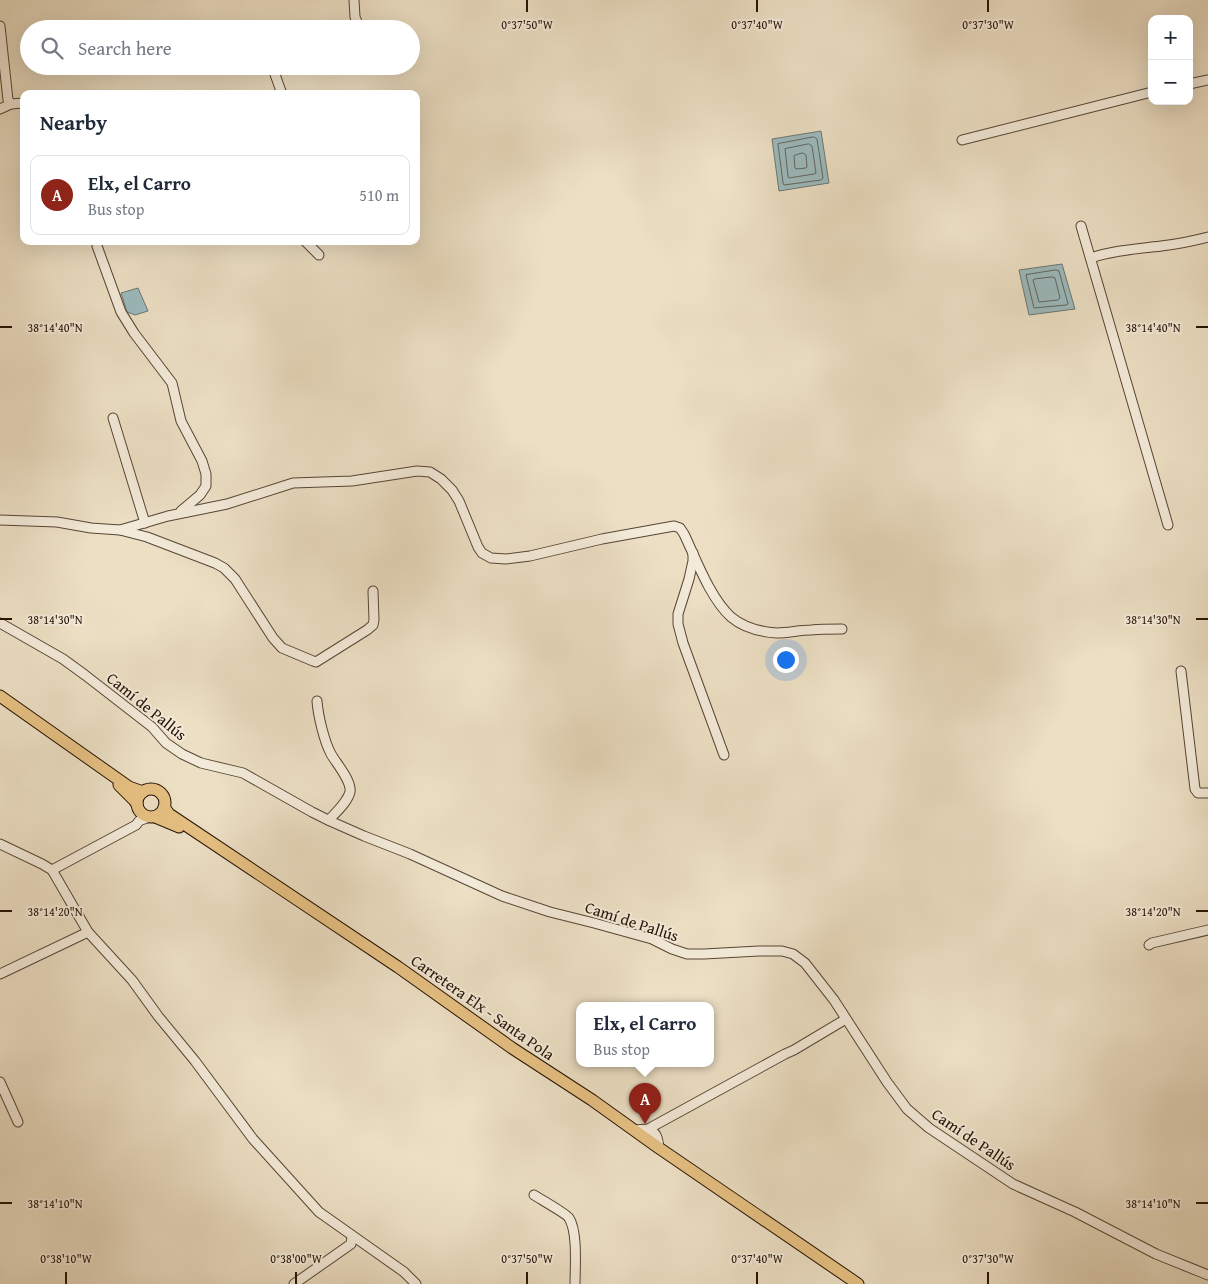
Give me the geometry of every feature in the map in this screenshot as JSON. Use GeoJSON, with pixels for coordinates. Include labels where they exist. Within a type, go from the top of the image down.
{"type":"FeatureCollection","features":[{"type":"Feature","properties":{"kind":"main road"},"geometry":{"type":"LineString","coordinates":[[0,696],[129,787],[143,792]]}},
{"type":"Feature","properties":{"kind":"main road","name":"Carretera Elx - Santa Pola"},"geometry":{"type":"LineString","coordinates":[[0,704],[116,783],[134,800],[144,814],[185,830],[850,1284]]}},
{"type":"Feature","properties":{"kind":"main road"},"geometry":{"type":"LineString","coordinates":[[151,790],[159,792],[164,799],[164,807],[159,814],[144,814],[139,795],[151,790]]}},
{"type":"Feature","properties":{"kind":"main road","name":"Carretera Elx - Santa Pola"},"geometry":{"type":"LineString","coordinates":[[164,807],[177,820],[398,967],[512,1048],[592,1100],[858,1284]]}},
{"type":"Feature","properties":{"kind":"street"},"geometry":{"type":"LineString","coordinates":[[354,0],[356,20]]}},
{"type":"Feature","properties":{"kind":"street"},"geometry":{"type":"LineString","coordinates":[[0,26],[8,100],[11,104]]}},
{"type":"Feature","properties":{"kind":"street"},"geometry":{"type":"LineString","coordinates":[[275,75],[281,90]]}},
{"type":"Feature","properties":{"kind":"street"},"geometry":{"type":"LineString","coordinates":[[1193,83],[1208,80]]}},
{"type":"Feature","properties":{"kind":"street"},"geometry":{"type":"LineString","coordinates":[[962,140],[1148,93]]}},
{"type":"Feature","properties":{"kind":"street"},"geometry":{"type":"LineString","coordinates":[[0,109],[11,104],[20,104]]}},
{"type":"Feature","properties":{"kind":"street"},"geometry":{"type":"LineString","coordinates":[[1081,226],[1168,525]]}},
{"type":"Feature","properties":{"kind":"street"},"geometry":{"type":"LineString","coordinates":[[1091,258],[1120,251],[1191,242],[1208,237]]}},
{"type":"Feature","properties":{"kind":"street"},"geometry":{"type":"LineString","coordinates":[[309,245],[319,255]]}},
{"type":"Feature","properties":{"kind":"street"},"geometry":{"type":"LineString","coordinates":[[97,246],[122,312],[134,333],[172,383],[181,421],[202,461],[206,474],[206,486],[200,495],[176,514]]}},
{"type":"Feature","properties":{"kind":"street"},"geometry":{"type":"LineString","coordinates":[[113,418],[145,523]]}},
{"type":"Feature","properties":{"kind":"street"},"geometry":{"type":"LineString","coordinates":[[120,530],[176,514],[227,504],[293,482],[340,482],[417,471],[430,472],[441,478],[452,490],[459,501],[482,554],[491,558],[506,559],[530,556],[573,545],[674,526],[680,528],[684,534],[717,601],[731,617],[746,626],[779,633],[813,629],[842,629]]}},
{"type":"Feature","properties":{"kind":"street"},"geometry":{"type":"LineString","coordinates":[[0,520],[57,522],[100,529],[120,530],[147,537],[215,563],[224,568],[235,579],[273,638],[282,648],[316,662],[373,625],[374,591]]}},
{"type":"Feature","properties":{"kind":"street"},"geometry":{"type":"LineString","coordinates":[[693,553],[689,579],[678,614],[678,624],[682,643],[724,755]]}},
{"type":"Feature","properties":{"kind":"street","name":"Camí de Pallús"},"geometry":{"type":"LineString","coordinates":[[0,623],[86,675],[152,727],[166,743],[182,754],[201,763],[243,773],[328,820],[410,854],[502,896],[550,912],[652,939],[687,954],[759,951],[782,951],[794,954],[805,963],[834,1000],[887,1082],[907,1109],[929,1128],[1013,1184],[1075,1212],[1156,1254],[1208,1275]]}},
{"type":"Feature","properties":{"kind":"street"},"geometry":{"type":"LineString","coordinates":[[1181,671],[1194,789],[1198,793],[1208,793]]}},
{"type":"Feature","properties":{"kind":"street"},"geometry":{"type":"LineString","coordinates":[[317,701],[318,715],[330,752],[349,782],[350,791],[344,803],[328,820]]}},
{"type":"Feature","properties":{"kind":"street"},"geometry":{"type":"LineString","coordinates":[[52,870],[108,840],[144,814]]}},
{"type":"Feature","properties":{"kind":"street"},"geometry":{"type":"LineString","coordinates":[[0,844],[52,870],[88,932],[132,980],[253,1138],[319,1212],[404,1272],[416,1284]]}},
{"type":"Feature","properties":{"kind":"street"},"geometry":{"type":"LineString","coordinates":[[1149,945],[1208,930]]}},
{"type":"Feature","properties":{"kind":"street"},"geometry":{"type":"LineString","coordinates":[[0,974],[88,932]]}},
{"type":"Feature","properties":{"kind":"street"},"geometry":{"type":"LineString","coordinates":[[634,1130],[648,1129],[794,1050],[846,1019]]}},
{"type":"Feature","properties":{"kind":"street"},"geometry":{"type":"LineString","coordinates":[[0,1082],[18,1122]]}},
{"type":"Feature","properties":{"kind":"street"},"geometry":{"type":"LineString","coordinates":[[648,1129],[655,1132],[658,1137],[659,1148]]}},
{"type":"Feature","properties":{"kind":"street"},"geometry":{"type":"LineString","coordinates":[[534,1195],[569,1218],[573,1230],[576,1254],[575,1284]]}},
{"type":"Feature","properties":{"kind":"street"},"geometry":{"type":"LineString","coordinates":[[294,1284],[351,1244],[352,1237]]}},
{"type":"Feature","properties":{"kind":"water"},"geometry":{"type":"Polygon","coordinates":[[[821,131],[829,183],[779,191],[772,139],[821,131]]]}},
{"type":"Feature","properties":{"kind":"water"},"geometry":{"type":"Polygon","coordinates":[[[1062,264],[1075,309],[1029,315],[1019,270],[1062,264]]]}},
{"type":"Feature","properties":{"kind":"water"},"geometry":{"type":"Polygon","coordinates":[[[138,288],[148,311],[135,315],[127,312],[121,293],[138,288]]]}},
{"type":"Feature","properties":{"kind":"place","name":"Elx, el Carro"},"geometry":{"type":"Point","coordinates":[645,1124]}}]}
